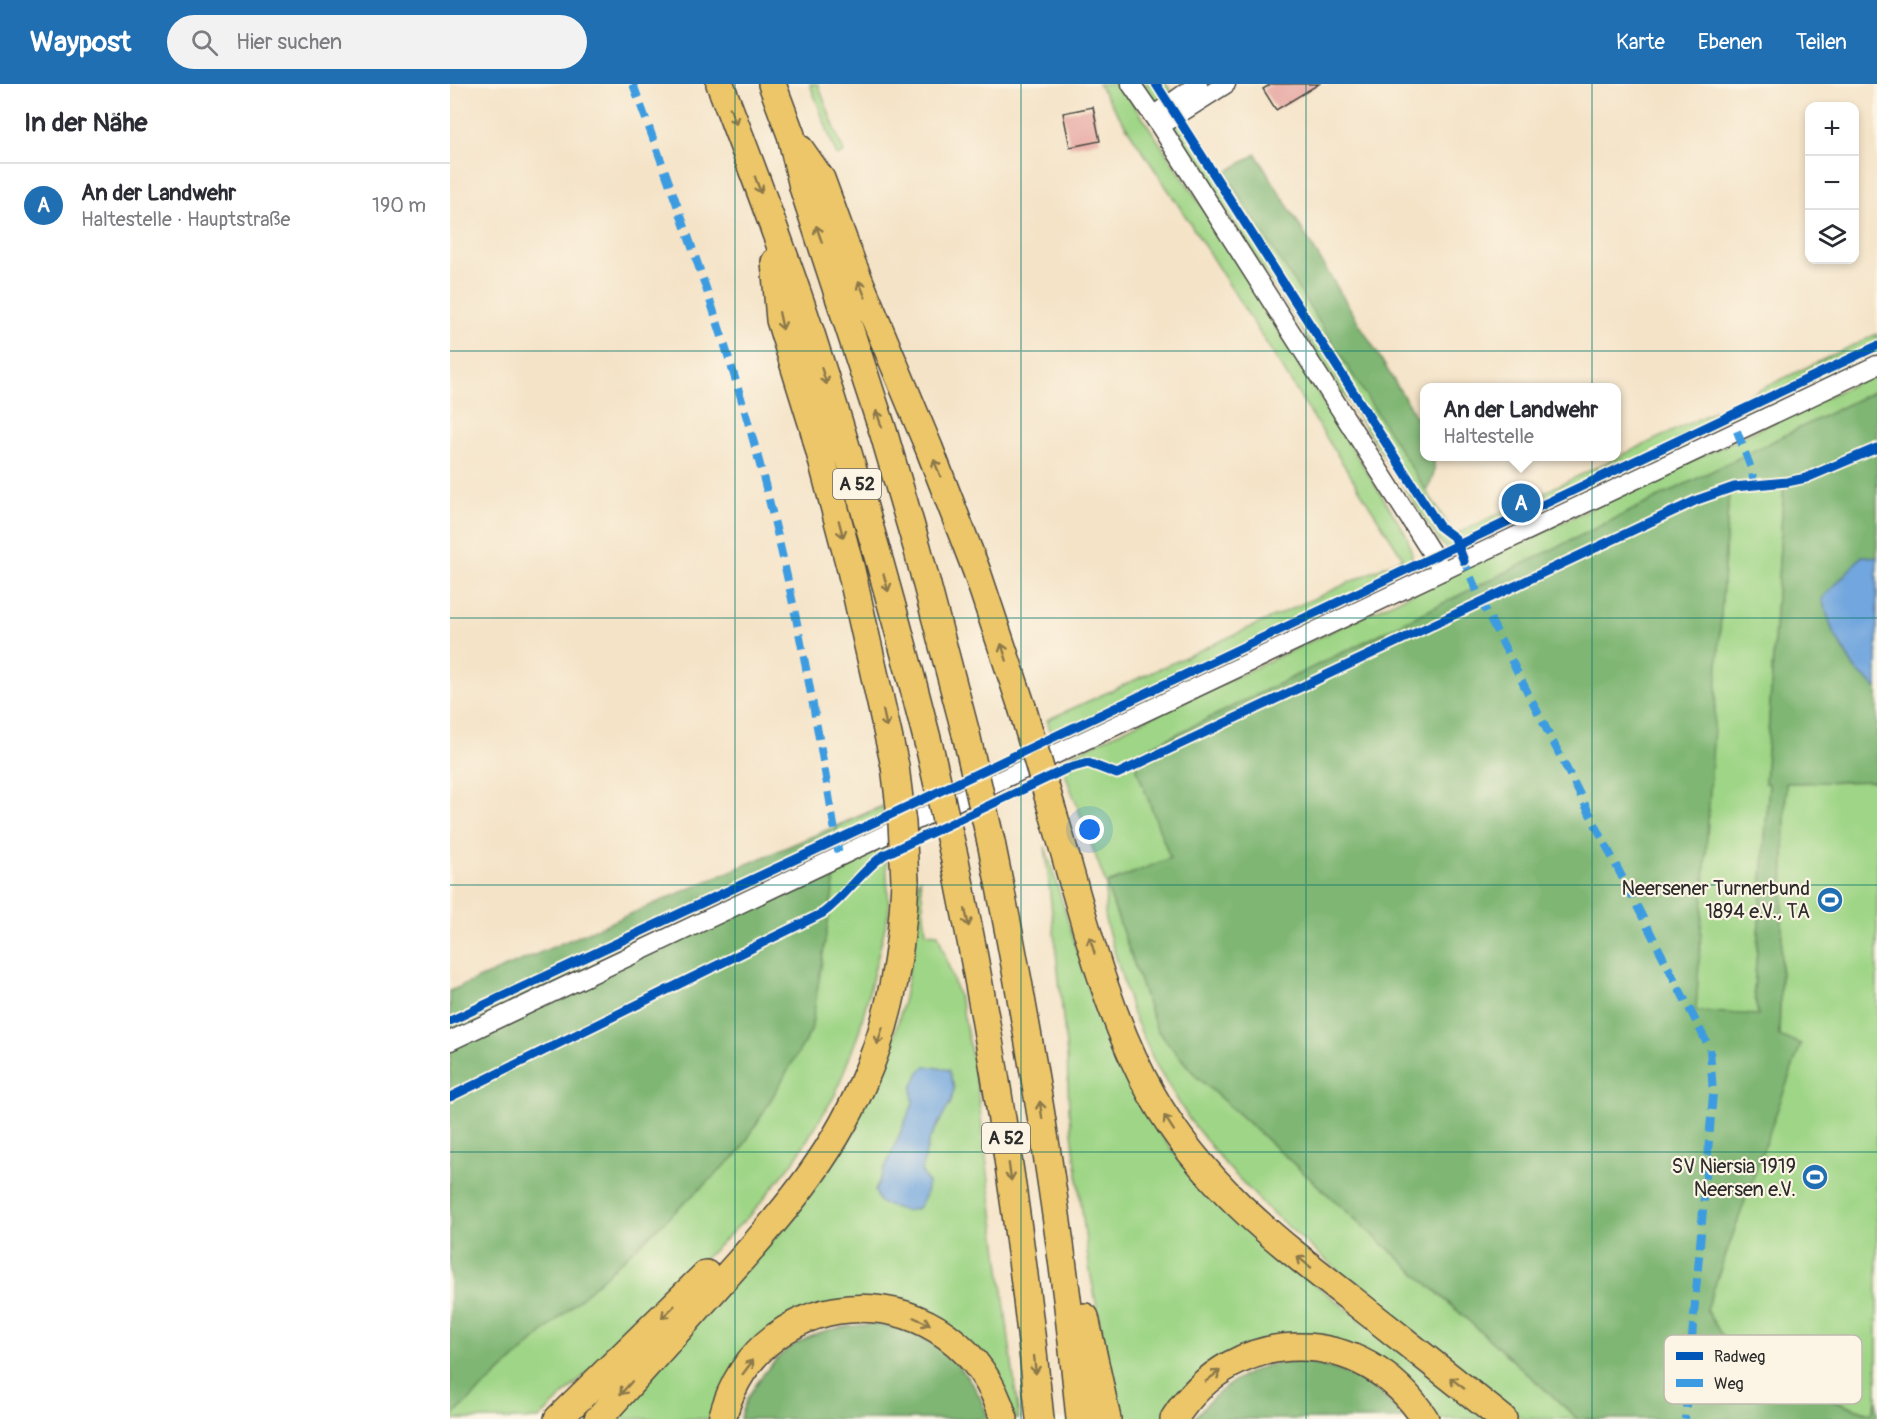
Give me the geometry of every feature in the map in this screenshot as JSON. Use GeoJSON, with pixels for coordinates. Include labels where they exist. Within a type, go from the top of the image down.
{"type":"FeatureCollection","features":[{"type":"Feature","properties":{"kind":"highway","name":"A 52"},"geometry":{"type":"LineString","coordinates":[[720,84],[772,222],[845,441],[898,625],[930,750],[955,860],[1002,1114],[1023,1261],[1040,1419]]}},
{"type":"Feature","properties":{"kind":"highway","name":"A 52"},"geometry":{"type":"LineString","coordinates":[[772,84],[791,135],[803,187],[883,431],[917,547],[966,734],[991,842],[1025,1016],[1056,1209],[1080,1419]]}},
{"type":"Feature","properties":{"kind":"highway"},"geometry":{"type":"LineString","coordinates":[[791,135],[821,179],[855,271],[929,448],[977,572],[1022,707],[1116,1018],[1152,1095],[1188,1150],[1222,1190],[1274,1238],[1503,1419]]}},
{"type":"Feature","properties":{"kind":"highway"},"geometry":{"type":"LineString","coordinates":[[598,1419],[781,1215],[827,1151],[845,1121],[862,1085],[888,1014],[900,948],[905,882],[901,814],[895,766],[851,570],[813,426],[780,320],[772,222]]}},
{"type":"Feature","properties":{"kind":"highway"},"geometry":{"type":"LineString","coordinates":[[558,1419],[721,1260],[788,1185],[827,1151]]}},
{"type":"Feature","properties":{"kind":"highway"},"geometry":{"type":"LineString","coordinates":[[1056,1209],[1077,1260],[1084,1312],[1107,1419]]}},
{"type":"Feature","properties":{"kind":"highway"},"geometry":{"type":"LineString","coordinates":[[722,1419],[731,1393],[743,1372],[757,1354],[775,1338],[800,1323],[828,1313],[855,1308],[896,1311],[919,1319],[956,1342],[982,1369],[992,1386],[1004,1419]]}},
{"type":"Feature","properties":{"kind":"highway"},"geometry":{"type":"LineString","coordinates":[[1174,1419],[1194,1393],[1213,1376],[1233,1363],[1255,1353],[1278,1348],[1303,1347],[1351,1356],[1373,1366],[1404,1391],[1425,1419]]}},
{"type":"Feature","properties":{"kind":"street"},"geometry":{"type":"LineString","coordinates":[[1131,84],[1157,121],[1443,571]]}},
{"type":"Feature","properties":{"kind":"street"},"geometry":{"type":"LineString","coordinates":[[1157,121],[1198,84]]}},
{"type":"Feature","properties":{"kind":"street"},"geometry":{"type":"LineString","coordinates":[[1157,121],[1226,84]]}},
{"type":"Feature","properties":{"kind":"street"},"geometry":{"type":"LineString","coordinates":[[450,1041],[1877,365]]}},
{"type":"Feature","properties":{"kind":"green space"},"geometry":{"type":"Polygon","coordinates":[[[810,84],[818,84],[844,153],[837,156],[810,84]]]}},
{"type":"Feature","properties":{"kind":"green space"},"geometry":{"type":"Polygon","coordinates":[[[1098,84],[1120,84],[1194,194],[1407,536],[1412,554],[1410,569],[1402,577],[1053,739],[1047,720],[1403,558],[1179,206],[1098,84]]]}},
{"type":"Feature","properties":{"kind":"green space"},"geometry":{"type":"Polygon","coordinates":[[[1139,84],[1166,84],[1299,288],[1454,535],[1610,461],[1621,461],[1621,456],[1877,334],[1877,350],[1460,549],[1450,551],[1439,541],[1208,185],[1139,84]]]}},
{"type":"Feature","properties":{"kind":"green space"},"geometry":{"type":"Polygon","coordinates":[[[1256,154],[1420,423],[1420,461],[1433,461],[1434,466],[1432,479],[1426,491],[1225,173],[1256,154]]]}},
{"type":"Feature","properties":{"kind":"green space"},"geometry":{"type":"Polygon","coordinates":[[[1877,373],[1877,390],[1132,756],[1171,859],[1106,884],[1060,760],[1877,373]]]}},
{"type":"Feature","properties":{"kind":"green space"},"geometry":{"type":"Polygon","coordinates":[[[1877,390],[1877,557],[1862,557],[1833,632],[1855,669],[1877,688],[1877,781],[1786,783],[1779,1036],[1801,1044],[1706,1310],[1721,1335],[1664,1335],[1664,1404],[1843,1404],[1871,1414],[1877,1400],[1877,1419],[1578,1419],[1196,1076],[1157,1030],[1106,884],[1170,858],[1132,756],[1877,390]],[[1784,484],[1729,490],[1696,1011],[1758,1015],[1754,991],[1769,784],[1765,783],[1784,484]]]}},
{"type":"Feature","properties":{"kind":"green space"},"geometry":{"type":"Polygon","coordinates":[[[1784,484],[1765,783],[1769,783],[1754,991],[1758,1016],[1695,1011],[1729,490],[1784,484]]]}},
{"type":"Feature","properties":{"kind":"green space","name":"SV Niersia 1919 Neersen e.V."},"geometry":{"type":"Polygon","coordinates":[[[1877,781],[1877,1400],[1872,1414],[1844,1404],[1862,1404],[1862,1335],[1721,1335],[1706,1310],[1800,1044],[1779,1037],[1786,783],[1877,781]]]}},
{"type":"Feature","properties":{"kind":"green space"},"geometry":{"type":"Polygon","coordinates":[[[883,806],[889,911],[859,1032],[835,1095],[794,1161],[753,1212],[539,1419],[450,1419],[834,884],[837,827],[883,806]]]}},
{"type":"Feature","properties":{"kind":"green space"},"geometry":{"type":"Polygon","coordinates":[[[883,806],[837,827],[834,884],[811,1031],[740,1152],[450,1418],[450,991],[883,806]]]}},
{"type":"Feature","properties":{"kind":"green space"},"geometry":{"type":"Polygon","coordinates":[[[1045,846],[1094,1005],[1124,1074],[1162,1136],[1200,1186],[1249,1232],[1486,1419],[1434,1419],[1296,1336],[1164,1419],[1118,1419],[1089,1266],[1069,1109],[1067,1056],[1045,846]]]}},
{"type":"Feature","properties":{"kind":"green space"},"geometry":{"type":"Polygon","coordinates":[[[920,879],[926,933],[938,934],[962,1007],[976,1078],[1019,1419],[1015,1419],[950,1326],[790,1316],[715,1419],[614,1419],[877,1084],[900,1017],[904,998],[913,939],[918,880],[920,879]],[[954,1088],[913,1104],[875,1191],[928,1183],[921,1171],[929,1140],[951,1102],[954,1088]]]}},
{"type":"Feature","properties":{"kind":"green space"},"geometry":{"type":"Polygon","coordinates":[[[1106,884],[1157,1030],[1196,1076],[1578,1419],[1523,1419],[1368,1297],[1268,1209],[1226,1165],[1189,1119],[1155,1063],[1133,1014],[1105,920],[1106,884]]]}},
{"type":"Feature","properties":{"kind":"green space"},"geometry":{"type":"Polygon","coordinates":[[[878,1324],[909,1332],[947,1355],[969,1379],[988,1419],[740,1419],[747,1399],[769,1367],[795,1344],[825,1331],[878,1324]]]}},
{"type":"Feature","properties":{"kind":"green space"},"geometry":{"type":"Polygon","coordinates":[[[1298,1361],[1344,1372],[1357,1378],[1382,1395],[1403,1419],[1194,1419],[1217,1394],[1245,1375],[1265,1366],[1298,1361]]]}},
{"type":"Feature","properties":{"kind":"water"},"geometry":{"type":"Polygon","coordinates":[[[1862,556],[1877,557],[1877,688],[1855,669],[1833,632],[1822,599],[1862,556]]]}},
{"type":"Feature","properties":{"kind":"water"},"geometry":{"type":"Polygon","coordinates":[[[926,1066],[949,1070],[954,1088],[951,1102],[929,1140],[921,1171],[928,1183],[925,1197],[918,1208],[905,1211],[880,1203],[875,1191],[913,1104],[912,1088],[919,1072],[926,1066]]]}},
{"type":"Feature","properties":{"kind":"building"},"geometry":{"type":"Polygon","coordinates":[[[1271,84],[1319,84],[1276,110],[1263,89],[1271,84]]]}},
{"type":"Feature","properties":{"kind":"building"},"geometry":{"type":"Polygon","coordinates":[[[1093,107],[1100,141],[1070,147],[1063,113],[1093,107]]]}},
{"type":"Feature","properties":{"kind":"marked path"},"geometry":{"type":"LineString","coordinates":[[633,84],[721,335],[766,488],[807,671],[839,856]]}},
{"type":"Feature","properties":{"kind":"marked path"},"geometry":{"type":"LineString","coordinates":[[1737,431],[1752,471],[1754,485]]}},
{"type":"Feature","properties":{"kind":"marked path"},"geometry":{"type":"LineString","coordinates":[[1462,556],[1481,601],[1710,1049],[1713,1094],[1692,1335]]}},
{"type":"Feature","properties":{"kind":"marked path"},"geometry":{"type":"LineString","coordinates":[[1685,1419],[1686,1404]]}},
{"type":"Feature","properties":{"kind":"cycle path"},"geometry":{"type":"LineString","coordinates":[[1156,84],[1439,526],[1455,538],[1464,561]]}},
{"type":"Feature","properties":{"kind":"cycle path"},"geometry":{"type":"LineString","coordinates":[[450,1021],[875,822],[1877,346]]}},
{"type":"Feature","properties":{"kind":"cycle path"},"geometry":{"type":"LineString","coordinates":[[450,1097],[823,913],[884,855],[1066,769],[1088,763],[1117,774],[1697,500],[1734,487],[1806,478],[1877,448]]}},
{"type":"Feature","properties":{"kind":"place","name":"An der Landwehr"},"geometry":{"type":"Point","coordinates":[1521,503]}},
{"type":"Feature","properties":{"kind":"place","name":"Neersener Turnerbund 1894 e.V., TA"},"geometry":{"type":"Point","coordinates":[1830,900]}},
{"type":"Feature","properties":{"kind":"place","name":"SV Niersia 1919 Neersen e.V."},"geometry":{"type":"Point","coordinates":[1815,1177]}}]}
